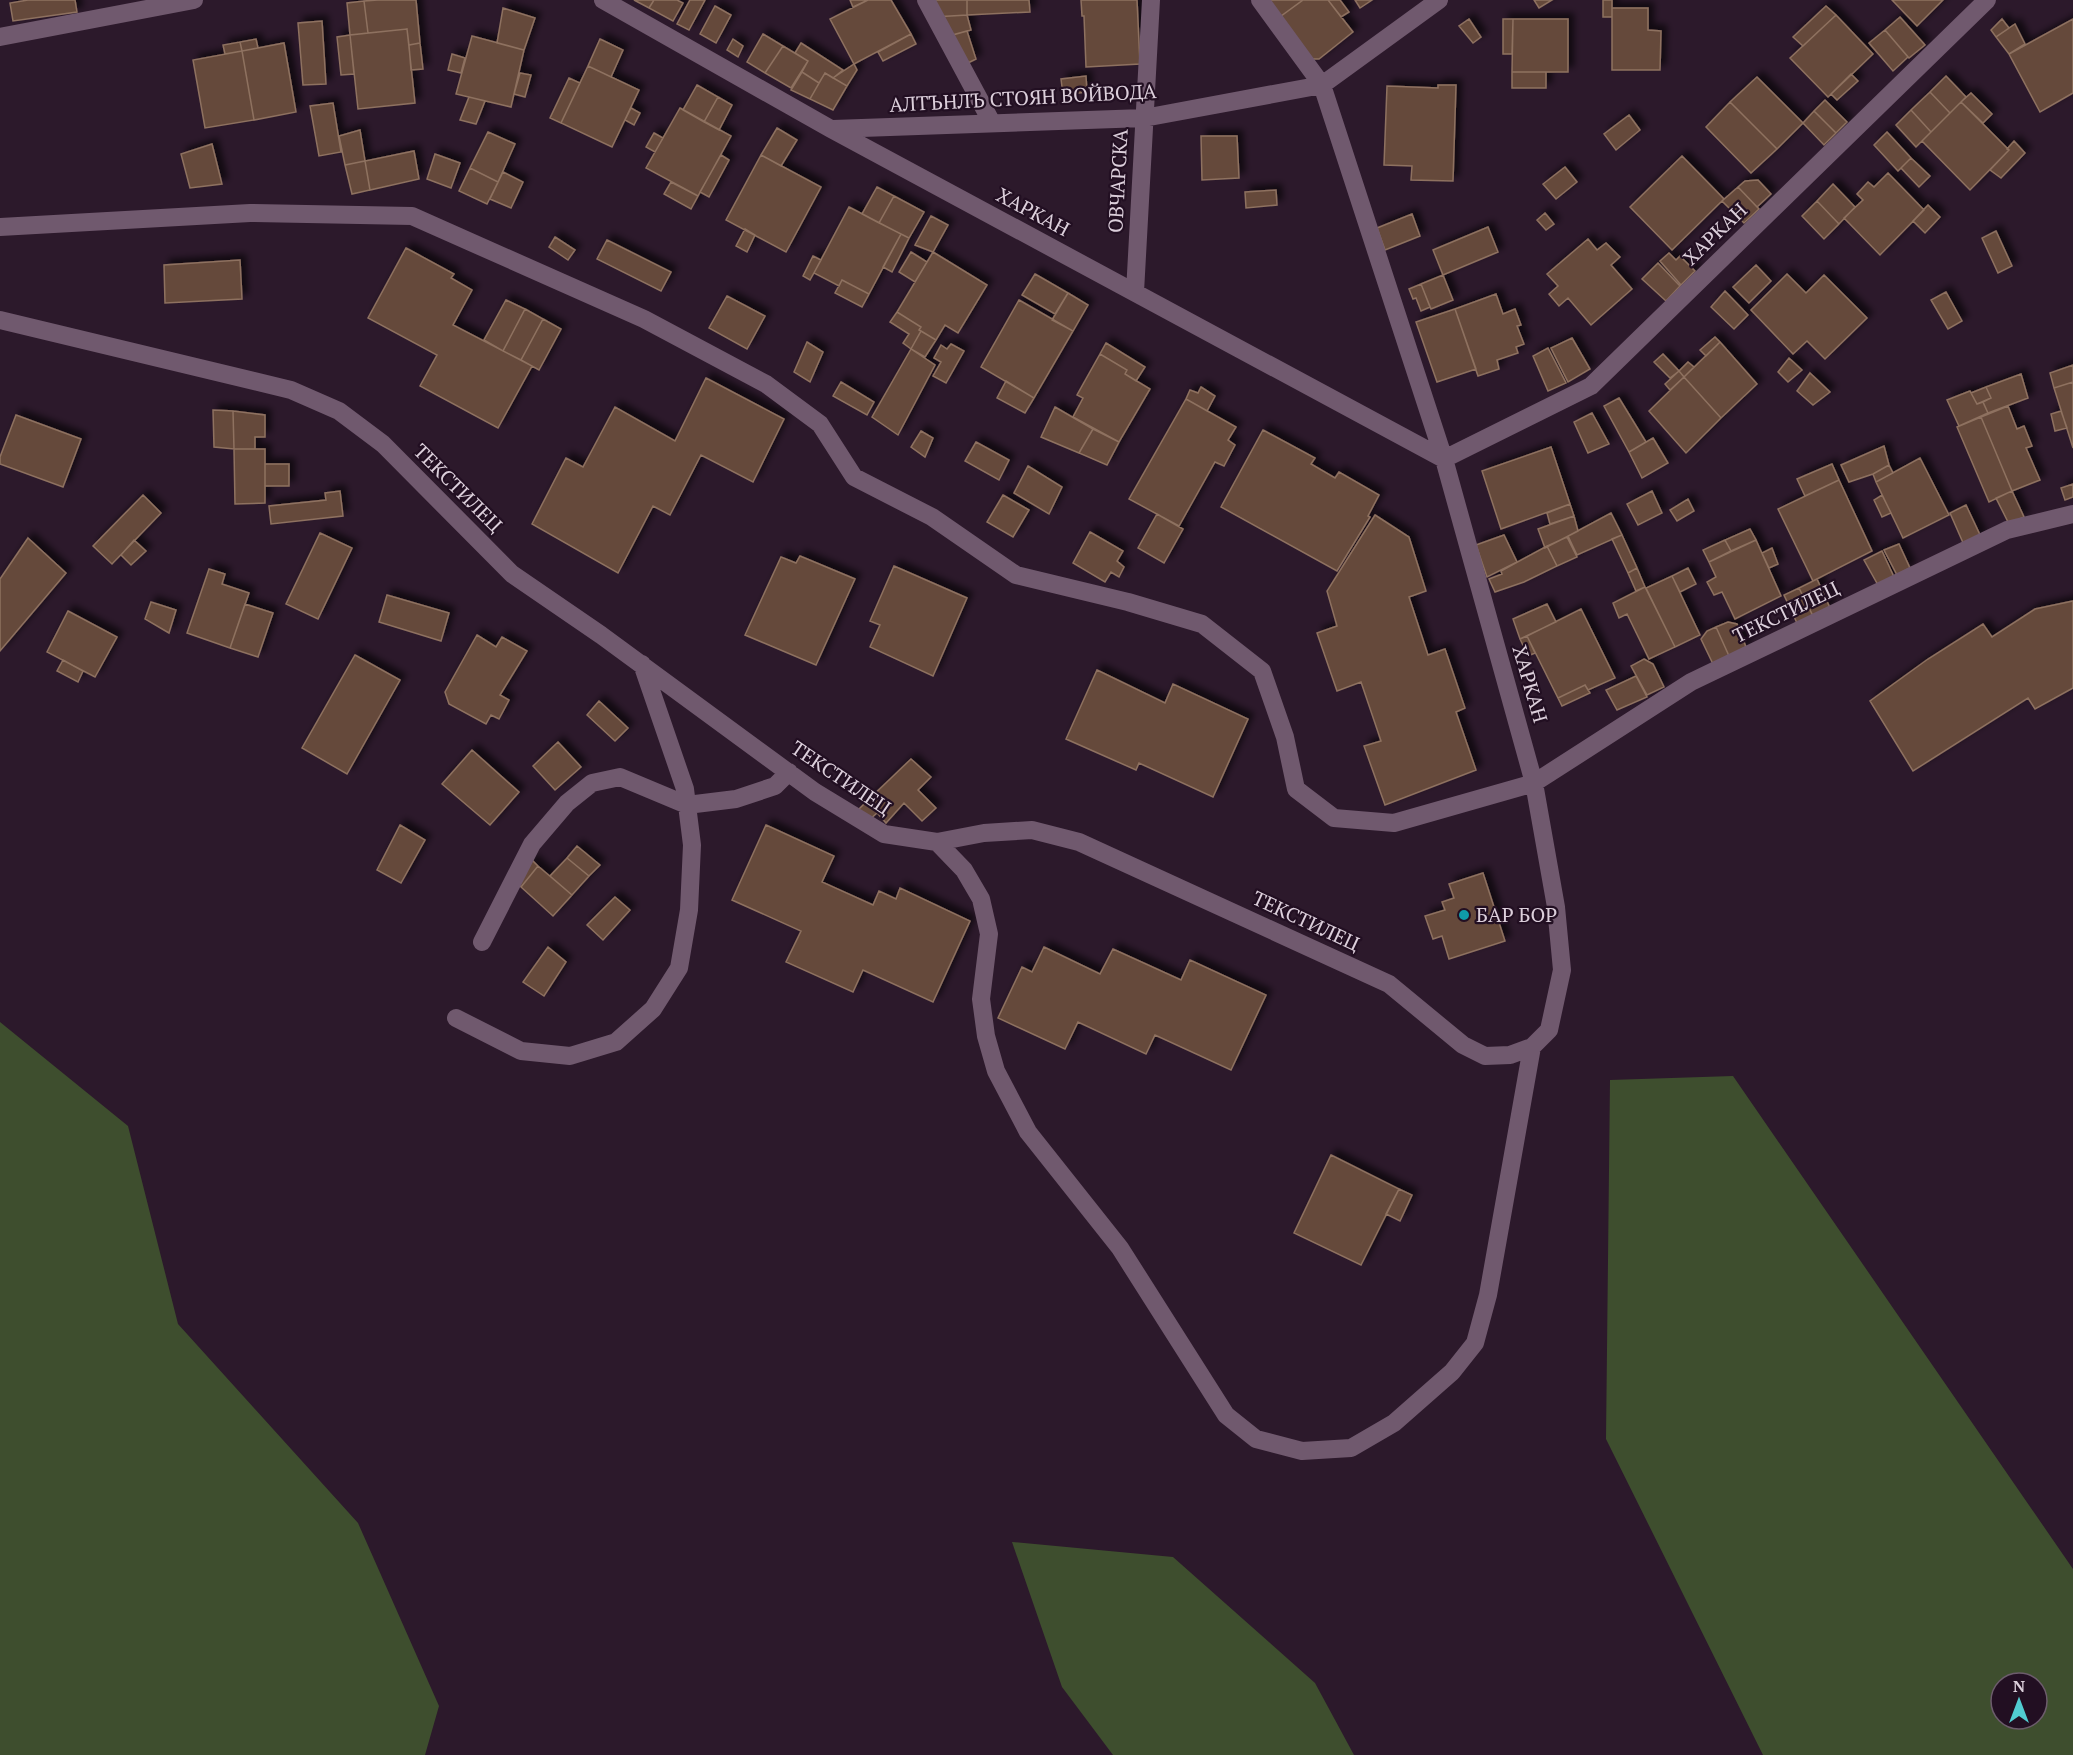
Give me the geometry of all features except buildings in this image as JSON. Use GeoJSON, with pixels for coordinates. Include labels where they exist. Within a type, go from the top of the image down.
{"type":"FeatureCollection","features":[{"type":"Feature","properties":{"kind":"street"},"geometry":{"type":"LineString","coordinates":[[0,37],[194,0]]}},
{"type":"Feature","properties":{"kind":"street","name":"ХАРКАН"},"geometry":{"type":"LineString","coordinates":[[603,0],[831,129],[1444,459]]}},
{"type":"Feature","properties":{"kind":"street"},"geometry":{"type":"LineString","coordinates":[[926,0],[992,123]]}},
{"type":"Feature","properties":{"kind":"street","name":"ОВЧАРСКА"},"geometry":{"type":"LineString","coordinates":[[1135,292],[1151,0]]}},
{"type":"Feature","properties":{"kind":"street","name":"ХАРКАН"},"geometry":{"type":"LineString","coordinates":[[1260,0],[1322,86],[1444,459],[1534,783]]}},
{"type":"Feature","properties":{"kind":"street","name":"АЛТЪНЛЪ СТОЯН ВОЙВОДА"},"geometry":{"type":"LineString","coordinates":[[831,129],[1144,118],[1322,86],[1439,0]]}},
{"type":"Feature","properties":{"kind":"street","name":"ХАРКАН"},"geometry":{"type":"LineString","coordinates":[[1444,459],[1591,386],[1987,0]]}},
{"type":"Feature","properties":{"kind":"street","name":"ТЕКСТИЛЕЦ"},"geometry":{"type":"LineString","coordinates":[[0,227],[250,213],[412,216],[644,319],[766,384],[820,424],[854,477],[932,518],[1016,575],[1128,602],[1202,624],[1262,671],[1285,737],[1296,789],[1334,818],[1394,823],[1534,783],[1691,682],[2007,530],[2073,514]]}},
{"type":"Feature","properties":{"kind":"street","name":"ТЕКСТИЛЕЦ"},"geometry":{"type":"LineString","coordinates":[[0,320],[291,390],[339,411],[383,444],[512,574],[642,664],[815,792],[884,834],[937,842],[984,833],[1032,830],[1079,842],[1389,984],[1463,1045],[1485,1056],[1510,1055],[1532,1047]]}},
{"type":"Feature","properties":{"kind":"street"},"geometry":{"type":"LineString","coordinates":[[456,1018],[521,1051],[570,1056],[616,1042],[653,1010],[679,968],[689,910],[692,845],[685,789],[642,664]]}},
{"type":"Feature","properties":{"kind":"street"},"geometry":{"type":"LineString","coordinates":[[482,942],[532,844],[567,803],[592,783],[620,777],[687,806],[736,799],[775,786],[789,772]]}},
{"type":"Feature","properties":{"kind":"street"},"geometry":{"type":"LineString","coordinates":[[937,842],[964,870],[981,899],[989,934],[981,999],[986,1036],[996,1071],[1028,1132],[1120,1248],[1226,1414],[1256,1439],[1302,1451],[1351,1448],[1394,1423],[1452,1372],[1475,1343],[1488,1295],[1532,1047],[1550,1030],[1562,970],[1556,908],[1534,783]]}},
{"type":"Feature","properties":{"kind":"green space"},"geometry":{"type":"Polygon","coordinates":[[[0,1022],[128,1126],[178,1324],[358,1523],[439,1706],[425,1755],[0,1755],[0,1022]]]}},
{"type":"Feature","properties":{"kind":"green space"},"geometry":{"type":"Polygon","coordinates":[[[1733,1076],[2073,1569],[2073,1755],[1763,1755],[1606,1439],[1610,1080],[1733,1076]]]}},
{"type":"Feature","properties":{"kind":"green space"},"geometry":{"type":"Polygon","coordinates":[[[1012,1542],[1173,1557],[1315,1683],[1354,1755],[1113,1755],[1062,1687],[1012,1542]]]}},
{"type":"Feature","properties":{"kind":"place","name":"БАР БОР"},"geometry":{"type":"Point","coordinates":[1464,915]}}]}
